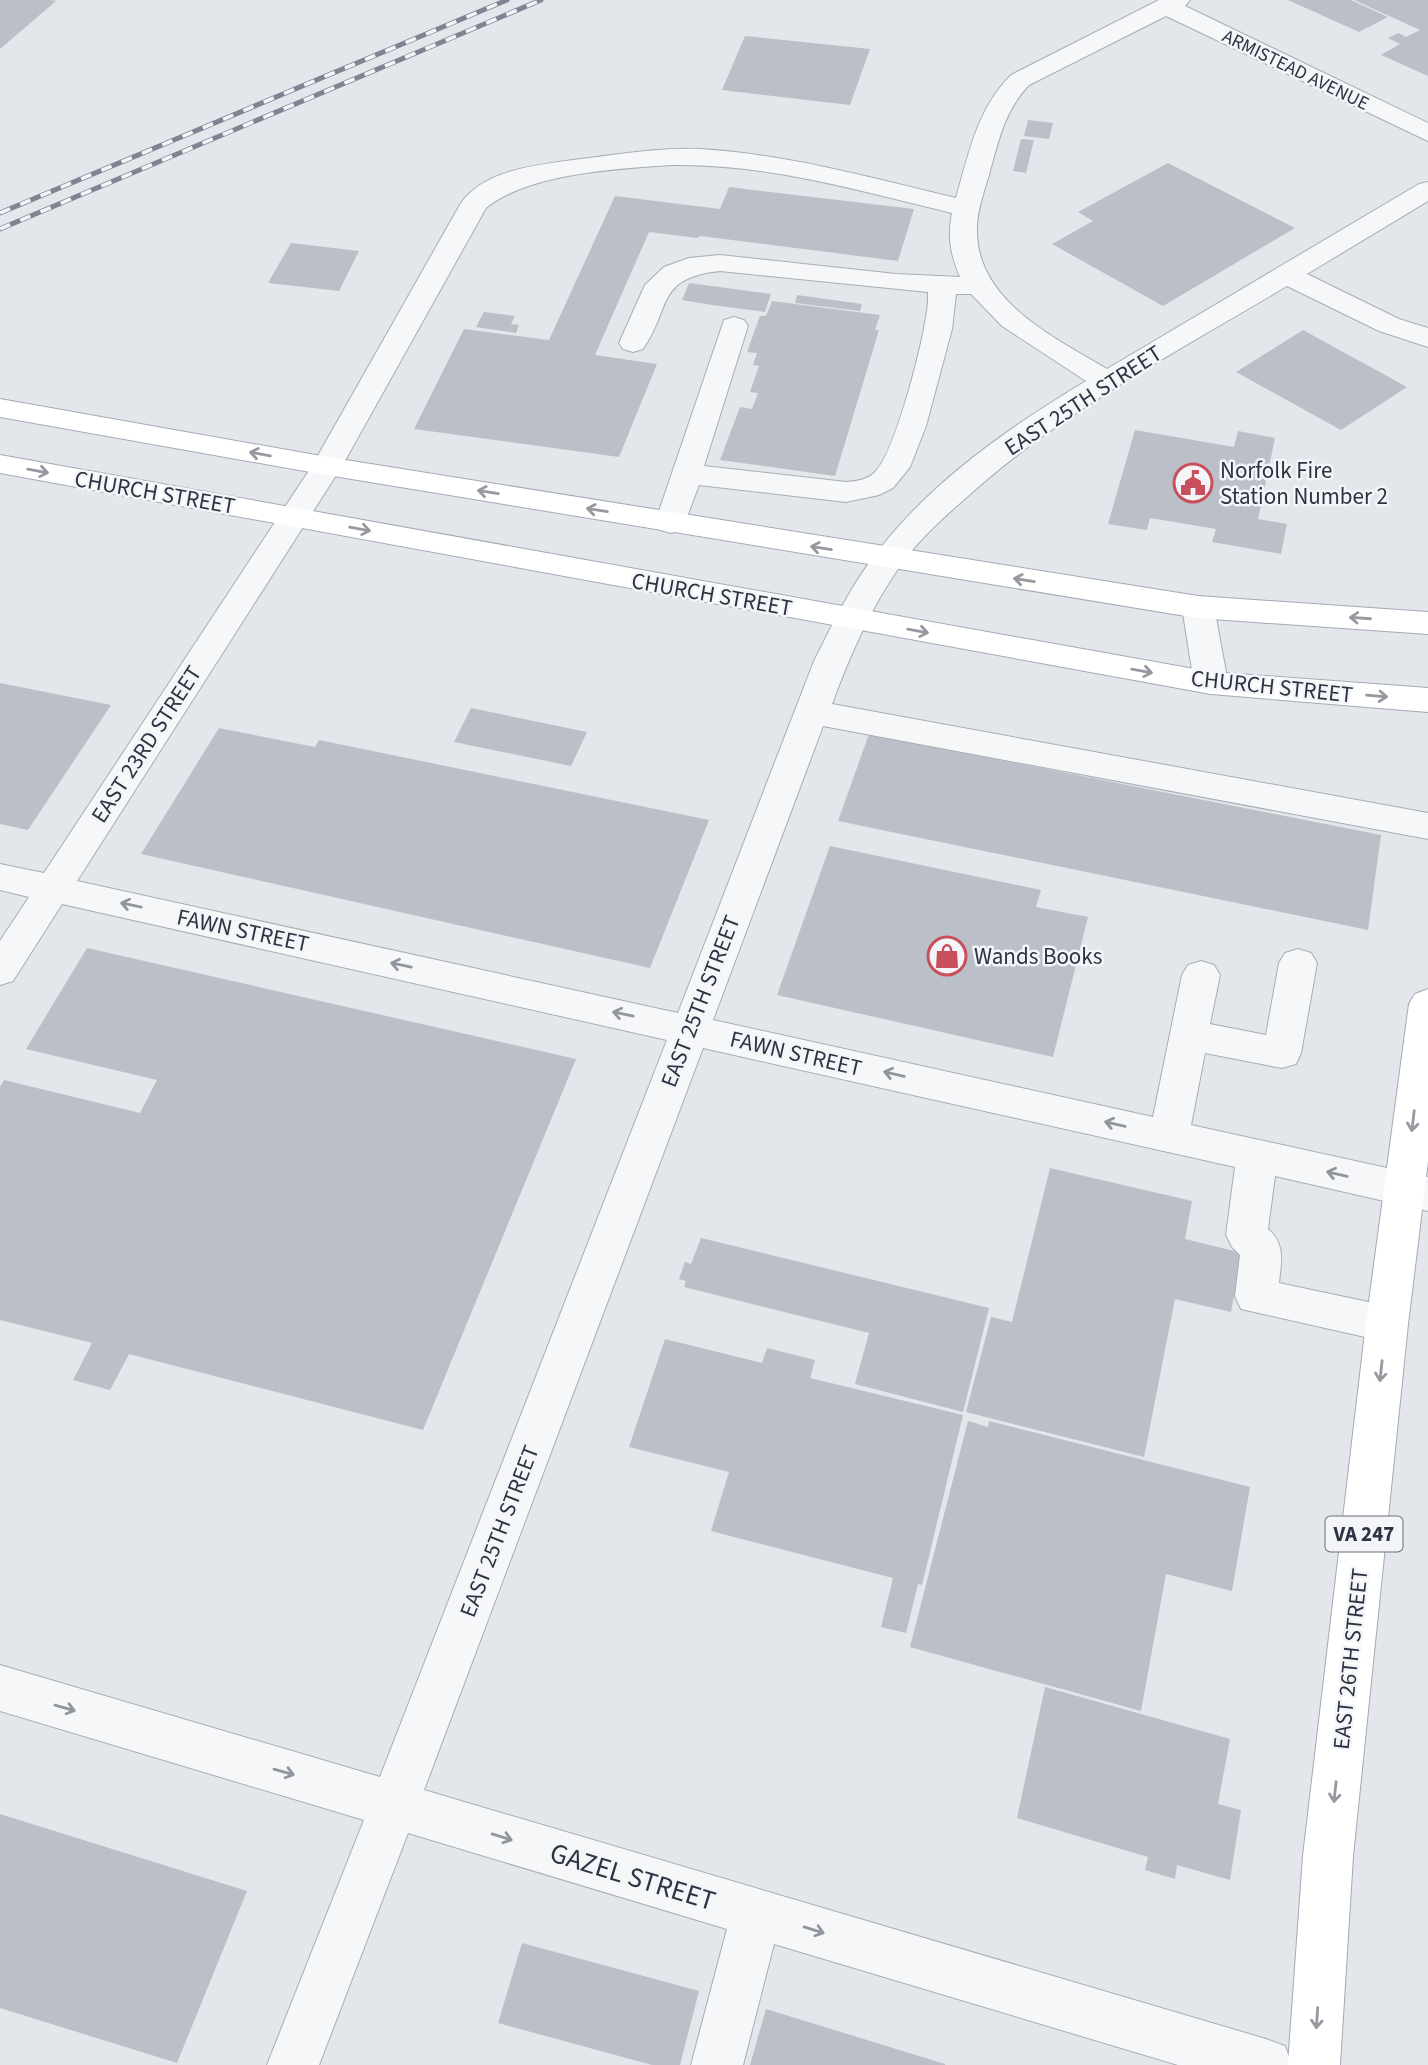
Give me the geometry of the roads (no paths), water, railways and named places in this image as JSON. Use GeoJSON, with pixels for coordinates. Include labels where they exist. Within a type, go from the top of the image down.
{"type":"FeatureCollection","features":[{"type":"Feature","properties":{"kind":"main road"},"geometry":{"type":"LineString","coordinates":[[0,408],[327,466],[1198,607],[1428,622]]}},
{"type":"Feature","properties":{"kind":"main road","name":"CHURCH STREET"},"geometry":{"type":"LineString","coordinates":[[0,464],[1211,683],[1428,700]]}},
{"type":"Feature","properties":{"kind":"main road","name":"EAST 26TH STREET"},"geometry":{"type":"LineString","coordinates":[[1314,2065],[1328,1856],[1387,1324],[1416,1191],[1428,1004]]}},
{"type":"Feature","properties":{"kind":"street","name":"ARMISTEAD AVENUE"},"geometry":{"type":"LineString","coordinates":[[1172,3],[1428,133]]}},
{"type":"Feature","properties":{"kind":"street"},"geometry":{"type":"LineString","coordinates":[[1106,381],[1027,331],[1000,310],[980,286],[965,255],[963,229],[992,114],[1002,96],[1020,80],[1172,3]]}},
{"type":"Feature","properties":{"kind":"street","name":"EAST 23RD STREET"},"geometry":{"type":"LineString","coordinates":[[0,971],[327,466],[475,203],[489,190],[509,180],[538,172],[648,159],[699,157],[788,168],[967,209]]}},
{"type":"Feature","properties":{"kind":"street","name":"EAST 25TH STREET"},"geometry":{"type":"LineString","coordinates":[[293,2065],[395,1805],[690,1028],[812,712],[851,619],[889,558],[920,522],[985,464],[1054,412],[1428,190]]}},
{"type":"Feature","properties":{"kind":"street"},"geometry":{"type":"LineString","coordinates":[[632,343],[655,291],[674,273],[689,266],[720,263],[942,286],[980,286]]}},
{"type":"Feature","properties":{"kind":"street"},"geometry":{"type":"LineString","coordinates":[[1287,275],[1389,325],[1428,338]]}},
{"type":"Feature","properties":{"kind":"street"},"geometry":{"type":"LineString","coordinates":[[687,474],[846,492],[871,489],[888,478],[899,461],[907,440],[942,311],[942,286]]}},
{"type":"Feature","properties":{"kind":"street"},"geometry":{"type":"LineString","coordinates":[[671,523],[734,326]]}},
{"type":"Feature","properties":{"kind":"street"},"geometry":{"type":"LineString","coordinates":[[1198,607],[1211,683]]}},
{"type":"Feature","properties":{"kind":"street"},"geometry":{"type":"LineString","coordinates":[[812,712],[1428,826]]}},
{"type":"Feature","properties":{"kind":"street","name":"FAWN STREET"},"geometry":{"type":"LineString","coordinates":[[0,877],[1416,1191]]}},
{"type":"Feature","properties":{"kind":"street"},"geometry":{"type":"LineString","coordinates":[[1190,1035],[1282,1053],[1298,962]]}},
{"type":"Feature","properties":{"kind":"street"},"geometry":{"type":"LineString","coordinates":[[1170,1136],[1201,975]]}},
{"type":"Feature","properties":{"kind":"street"},"geometry":{"type":"LineString","coordinates":[[1258,1155],[1247,1236],[1262,1249],[1256,1296],[1387,1324]]}},
{"type":"Feature","properties":{"kind":"street","name":"GAZEL STREET"},"geometry":{"type":"LineString","coordinates":[[0,1688],[1265,2065]]}},
{"type":"Feature","properties":{"kind":"street"},"geometry":{"type":"LineString","coordinates":[[717,2065],[757,1913]]}},
{"type":"Feature","properties":{"kind":"railway"},"geometry":{"type":"LineString","coordinates":[[0,213],[507,0]]}},
{"type":"Feature","properties":{"kind":"railway"},"geometry":{"type":"LineString","coordinates":[[0,229],[541,0]]}},
{"type":"Feature","properties":{"kind":"place","name":"Norfolk Fire Station Number 2"},"geometry":{"type":"Point","coordinates":[1193,483]}},
{"type":"Feature","properties":{"kind":"place","name":"Wands Books"},"geometry":{"type":"Point","coordinates":[947,956]}}]}
